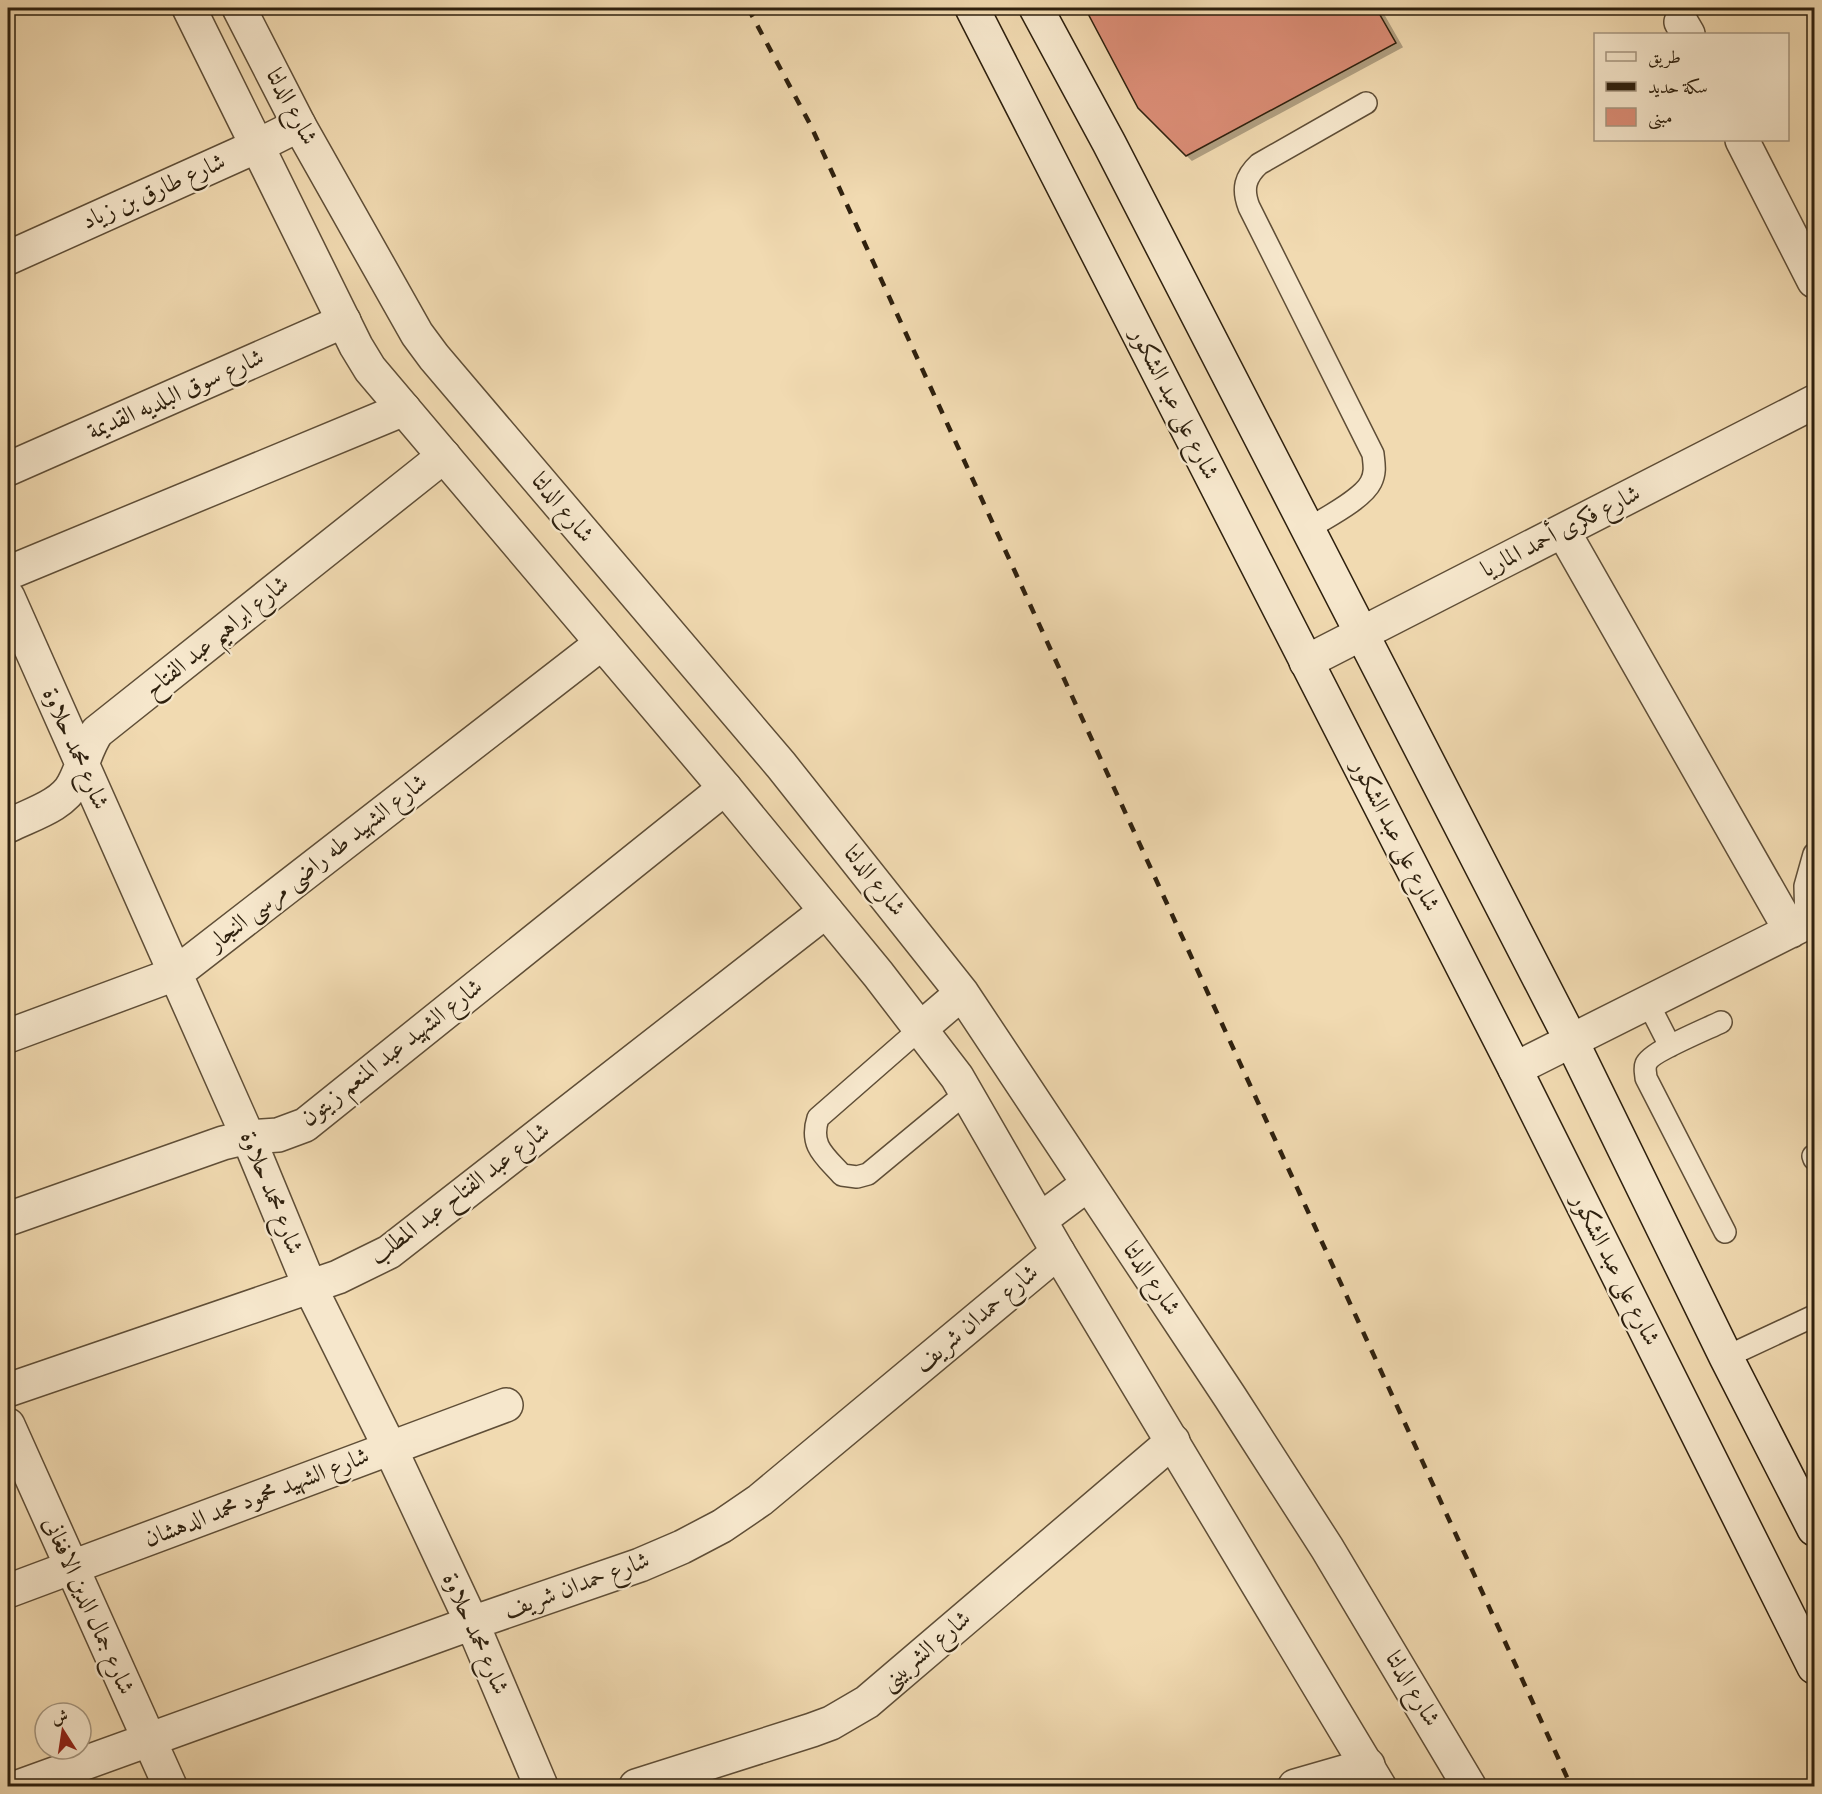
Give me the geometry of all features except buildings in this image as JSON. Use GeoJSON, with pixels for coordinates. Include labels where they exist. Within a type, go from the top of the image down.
{"type":"FeatureCollection","features":[{"type":"Feature","properties":{"kind":"street","name":"شارع الدلتا"},"geometry":{"type":"LineString","coordinates":[[189,8],[370,369],[826,911],[921,1028],[962,1085],[1058,1252],[1373,1775]]}},
{"type":"Feature","properties":{"kind":"street","name":"شارع الدلتا"},"geometry":{"type":"LineString","coordinates":[[239,8],[299,125],[407,318],[428,349],[781,765],[962,993],[1328,1548],[1469,1786]]}},
{"type":"Feature","properties":{"kind":"street","name":"شارع على عبد الشكور"},"geometry":{"type":"LineString","coordinates":[[972,8],[1515,1069],[1815,1667]]}},
{"type":"Feature","properties":{"kind":"street"},"geometry":{"type":"LineString","coordinates":[[1036,8],[1109,143],[1571,1040],[1726,1357],[1815,1529]]}},
{"type":"Feature","properties":{"kind":"street","name":"شارع طارق بن زياد"},"geometry":{"type":"LineString","coordinates":[[8,258],[299,125]]}},
{"type":"Feature","properties":{"kind":"street"},"geometry":{"type":"LineString","coordinates":[[1743,141],[1815,281]]}},
{"type":"Feature","properties":{"kind":"street","name":"شارع سوق البلديه القديمة"},"geometry":{"type":"LineString","coordinates":[[8,469],[344,321]]}},
{"type":"Feature","properties":{"kind":"street","name":"شارع فكرى أحمد الماريا"},"geometry":{"type":"LineString","coordinates":[[1306,662],[1815,402]]}},
{"type":"Feature","properties":{"kind":"street"},"geometry":{"type":"LineString","coordinates":[[8,573],[404,409]]}},
{"type":"Feature","properties":{"kind":"street","name":"شارع ابراهيم عبد الفتاح"},"geometry":{"type":"LineString","coordinates":[[8,825],[54,804],[65,796],[73,786],[88,744],[97,732],[444,456]]}},
{"type":"Feature","properties":{"kind":"street"},"geometry":{"type":"LineString","coordinates":[[1515,1069],[1647,1001],[1804,925],[1563,531]]}},
{"type":"Feature","properties":{"kind":"street","name":"شارع محمد حلاوة"},"geometry":{"type":"LineString","coordinates":[[8,597],[18,649],[81,763],[248,1137],[310,1287],[390,1448],[472,1623],[541,1786]]}},
{"type":"Feature","properties":{"kind":"street","name":"شارع الشهيد طه راضى مرسى النجار"},"geometry":{"type":"LineString","coordinates":[[8,1036],[175,974],[602,643]]}},
{"type":"Feature","properties":{"kind":"street","name":"شارع الشهيد عبد المنعم زيتون"},"geometry":{"type":"LineString","coordinates":[[8,1218],[223,1143],[248,1137],[278,1135],[305,1125],[724,788]]}},
{"type":"Feature","properties":{"kind":"street","name":"شارع عبد الفتاح عبد المطلب"},"geometry":{"type":"LineString","coordinates":[[8,1390],[310,1287],[364,1266],[388,1252],[826,911]]}},
{"type":"Feature","properties":{"kind":"street"},"geometry":{"type":"LineString","coordinates":[[921,1028],[962,993]]}},
{"type":"Feature","properties":{"kind":"street"},"geometry":{"type":"LineString","coordinates":[[962,1085],[998,1045]]}},
{"type":"Feature","properties":{"kind":"street"},"geometry":{"type":"LineString","coordinates":[[1040,1220],[1088,1184]]}},
{"type":"Feature","properties":{"kind":"street","name":"شارع حمدان شريف"},"geometry":{"type":"LineString","coordinates":[[21,1786],[472,1623],[640,1565],[682,1547],[722,1526],[760,1500],[1058,1252]]}},
{"type":"Feature","properties":{"kind":"street","name":"شارع الشهيد محمود محمد الدهشان"},"geometry":{"type":"LineString","coordinates":[[8,1592],[506,1405]]}},
{"type":"Feature","properties":{"kind":"street","name":"شارع جمال الدين الافغانى"},"geometry":{"type":"LineString","coordinates":[[8,1425],[170,1786]]}},
{"type":"Feature","properties":{"kind":"street","name":"شارع الشربينى"},"geometry":{"type":"LineString","coordinates":[[636,1786],[812,1730],[831,1723],[858,1708],[1173,1441]]}},
{"type":"Feature","properties":{"kind":"street"},"geometry":{"type":"LineString","coordinates":[[1295,1786],[1373,1775]]}},
{"type":"Feature","properties":{"kind":"lane"},"geometry":{"type":"LineString","coordinates":[[1308,529],[1362,494],[1371,483],[1375,469],[1373,454],[1249,207],[1244,196],[1245,183],[1250,172],[1260,164],[1366,103]]}},
{"type":"Feature","properties":{"kind":"lane"},"geometry":{"type":"LineString","coordinates":[[1804,925],[1805,886],[1815,854]]}},
{"type":"Feature","properties":{"kind":"lane"},"geometry":{"type":"LineString","coordinates":[[1647,1001],[1670,1047]]}},
{"type":"Feature","properties":{"kind":"lane"},"geometry":{"type":"LineString","coordinates":[[1721,1022],[1650,1058],[1646,1064],[1647,1078],[1725,1232]]}},
{"type":"Feature","properties":{"kind":"lane"},"geometry":{"type":"LineString","coordinates":[[921,1028],[819,1118],[815,1138],[820,1151],[842,1175],[857,1177],[868,1174],[962,1085]]}},
{"type":"Feature","properties":{"kind":"lane"},"geometry":{"type":"LineString","coordinates":[[1726,1357],[1815,1316]]}},
{"type":"Feature","properties":{"kind":"railway"},"geometry":{"type":"LineString","coordinates":[[748,8],[810,124],[1571,1786]]}}]}
